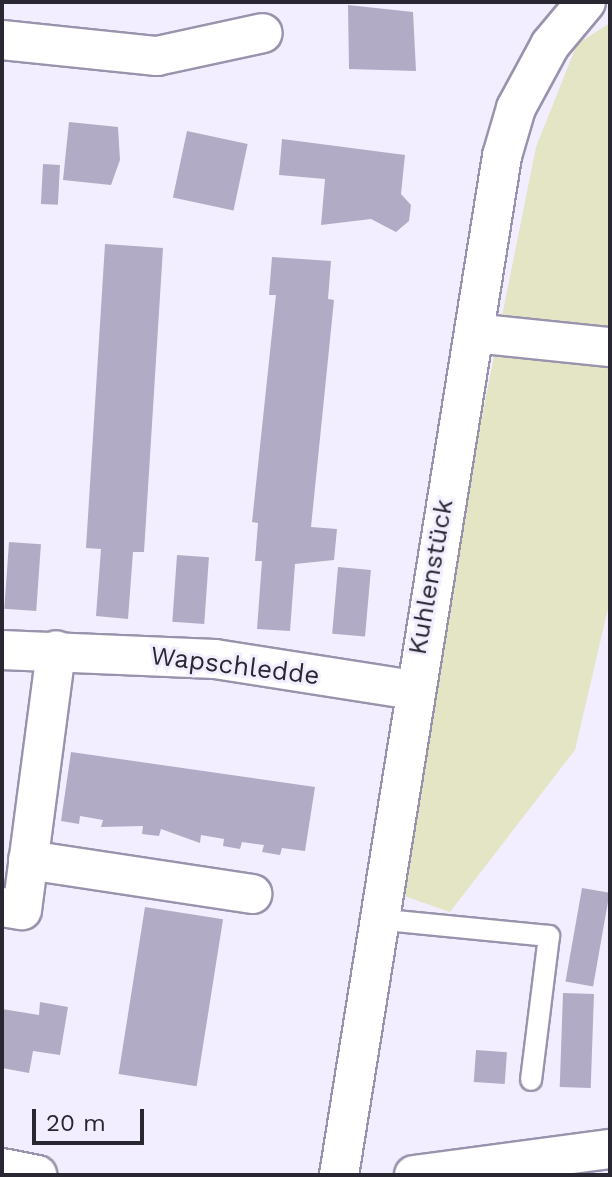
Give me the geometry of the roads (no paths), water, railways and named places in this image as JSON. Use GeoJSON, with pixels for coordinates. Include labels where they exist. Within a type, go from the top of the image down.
{"type":"FeatureCollection","features":[{"type":"Feature","properties":{"kind":"street","name":"Kuhlenstück"},"geometry":{"type":"LineString","coordinates":[[339,1175],[375,919],[412,690],[516,108],[550,45],[586,2]]}},
{"type":"Feature","properties":{"kind":"street"},"geometry":{"type":"LineString","coordinates":[[2,40],[157,56],[263,33]]}},
{"type":"Feature","properties":{"kind":"street"},"geometry":{"type":"LineString","coordinates":[[474,333],[610,347]]}},
{"type":"Feature","properties":{"kind":"street","name":"Wapschledde"},"geometry":{"type":"LineString","coordinates":[[2,650],[215,659],[412,690]]}},
{"type":"Feature","properties":{"kind":"street"},"geometry":{"type":"LineString","coordinates":[[2,907],[22,910],[56,650]]}},
{"type":"Feature","properties":{"kind":"street"},"geometry":{"type":"LineString","coordinates":[[28,860],[252,894]]}},
{"type":"Feature","properties":{"kind":"street"},"geometry":{"type":"LineString","coordinates":[[414,1175],[610,1149]]}},
{"type":"Feature","properties":{"kind":"street"},"geometry":{"type":"LineString","coordinates":[[2,1168],[37,1175]]}},
{"type":"Feature","properties":{"kind":"lane"},"geometry":{"type":"LineString","coordinates":[[375,919],[549,936],[531,1080]]}}]}
